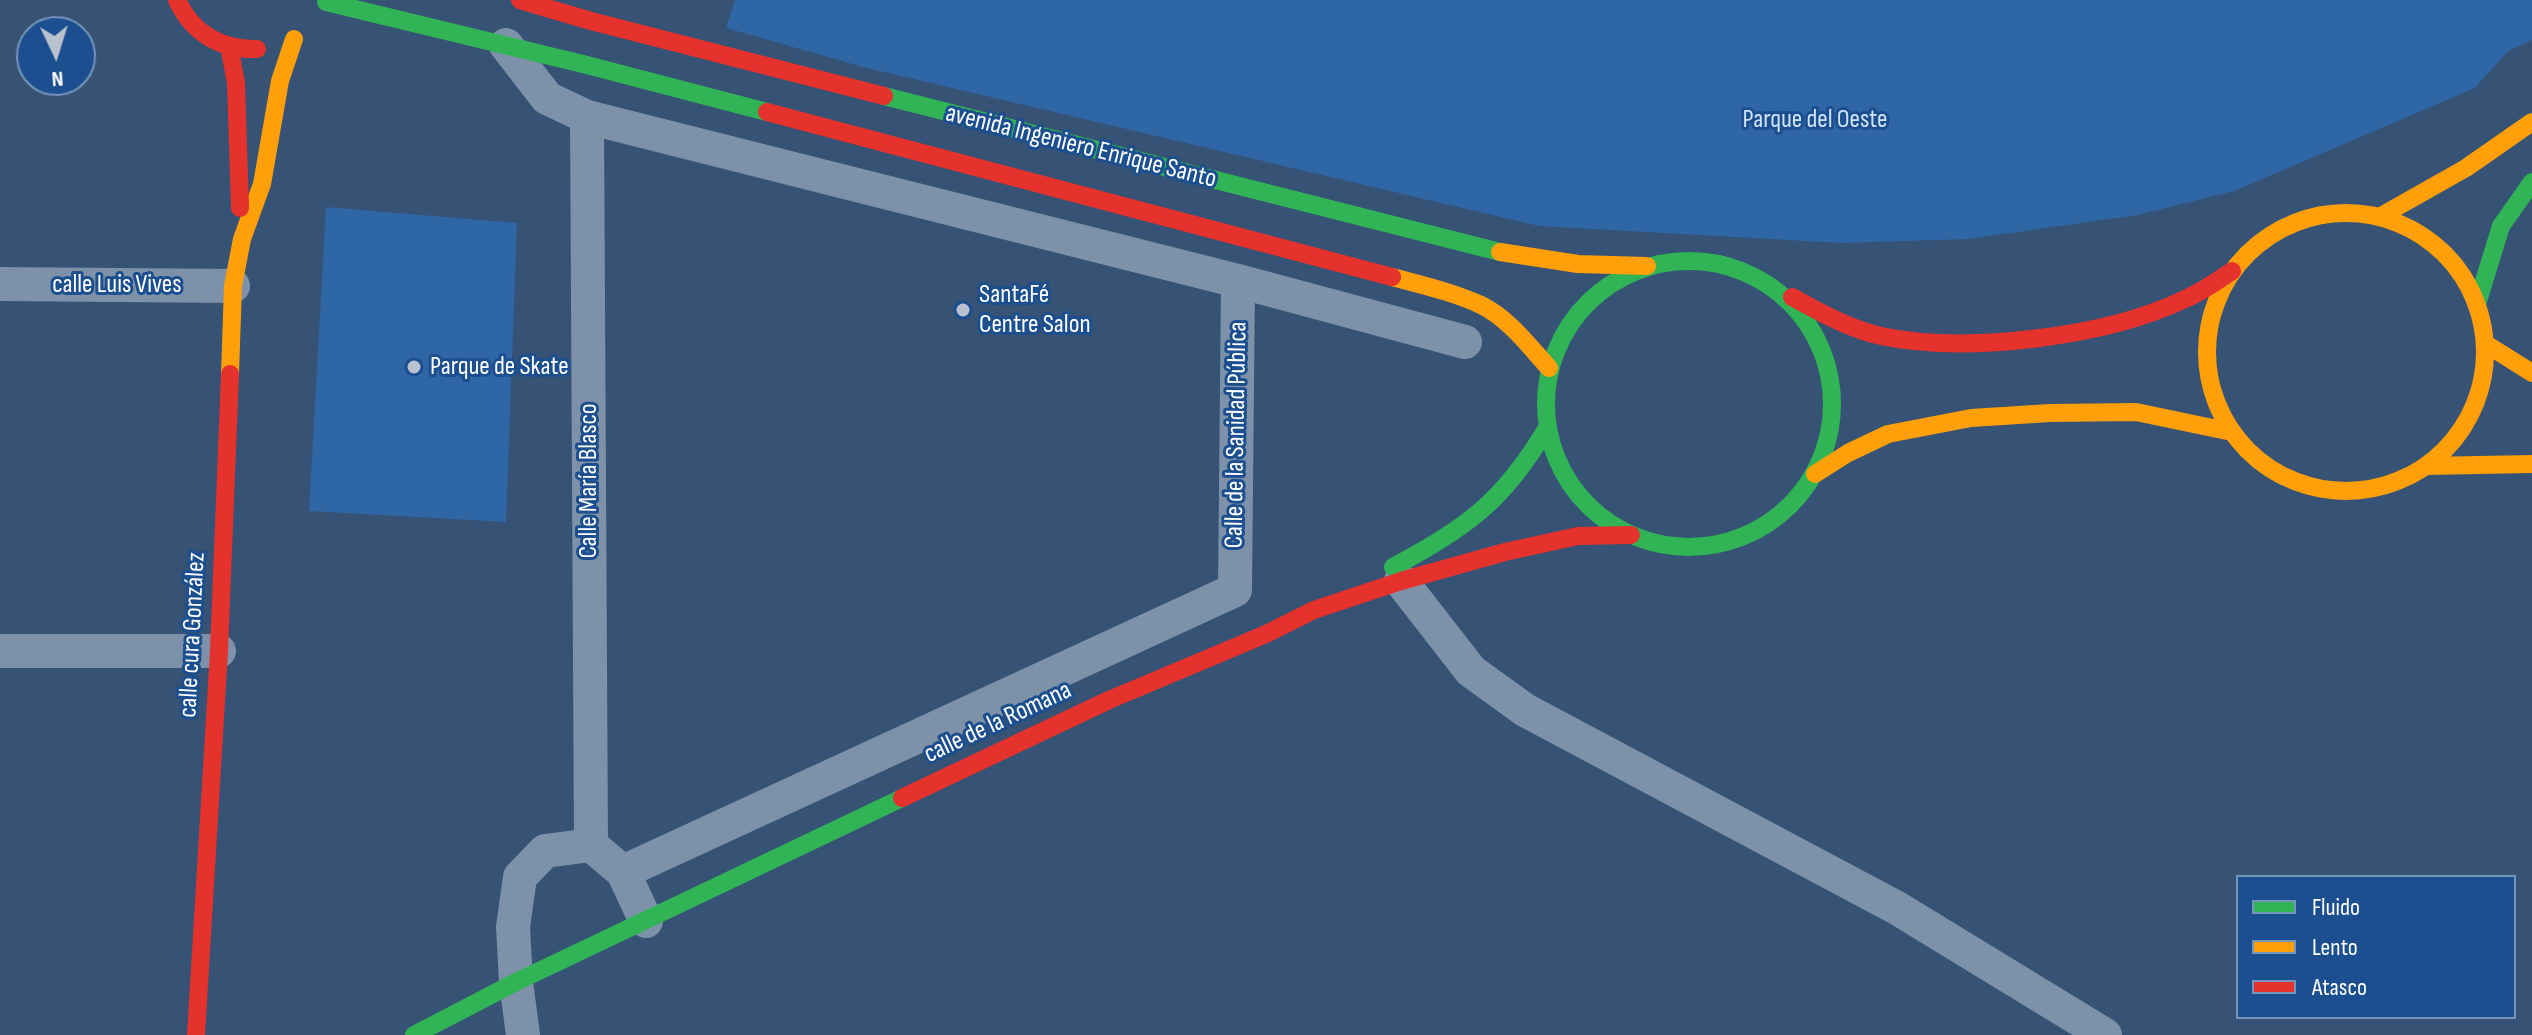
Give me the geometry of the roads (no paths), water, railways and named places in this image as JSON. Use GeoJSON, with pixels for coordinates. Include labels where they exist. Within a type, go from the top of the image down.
{"type":"FeatureCollection","features":[{"type":"Feature","properties":{"kind":"main road"},"geometry":{"type":"LineString","coordinates":[[177,0],[195,28],[219,44],[247,50],[271,48],[304,31]]}},
{"type":"Feature","properties":{"kind":"main road","name":"avenida Ingeniero Enrique Santo"},"geometry":{"type":"LineString","coordinates":[[520,0],[591,21],[1389,226],[1493,250],[1607,268],[1647,266]]}},
{"type":"Feature","properties":{"kind":"main road","name":"calle cura González"},"geometry":{"type":"LineString","coordinates":[[196,1035],[219,651],[233,286],[242,239],[262,184],[280,81],[304,31],[327,1]]}},
{"type":"Feature","properties":{"kind":"main road","name":"avenida Ingeniero Enrique Santo"},"geometry":{"type":"LineString","coordinates":[[327,1],[1435,288],[1483,306],[1513,329],[1549,368]]}},
{"type":"Feature","properties":{"kind":"main road","name":"calle cura González"},"geometry":{"type":"LineString","coordinates":[[229,46],[236,83],[242,239]]}},
{"type":"Feature","properties":{"kind":"main road"},"geometry":{"type":"LineString","coordinates":[[2381,216],[2466,168],[2532,122]]}},
{"type":"Feature","properties":{"kind":"main road"},"geometry":{"type":"LineString","coordinates":[[2477,304],[2501,226],[2532,182]]}},
{"type":"Feature","properties":{"kind":"main road"},"geometry":{"type":"LineString","coordinates":[[2339,212],[2381,216],[2422,235],[2455,265],[2477,304],[2486,344],[2483,379],[2472,413],[2452,442],[2426,466],[2387,485],[2343,491],[2301,483],[2262,463],[2232,432],[2215,402],[2207,369],[2207,335],[2215,301],[2232,271],[2261,241],[2297,221],[2339,212]]}},
{"type":"Feature","properties":{"kind":"main road"},"geometry":{"type":"LineString","coordinates":[[1777,289],[1801,313],[1820,342],[1831,375],[1829,442],[1815,474],[1778,516],[1755,532],[1714,546],[1672,547],[1631,535],[1600,517],[1575,492],[1557,462],[1547,428],[1545,398],[1549,368],[1563,334],[1584,304],[1613,281],[1647,266],[1692,259],[1736,267],[1833,318],[1881,336],[1953,343],[2045,336],[2137,318],[2184,300],[2232,271]]}},
{"type":"Feature","properties":{"kind":"main road"},"geometry":{"type":"LineString","coordinates":[[2486,344],[2532,373]]}},
{"type":"Feature","properties":{"kind":"main road"},"geometry":{"type":"LineString","coordinates":[[1815,474],[1848,453],[1888,434],[1971,418],[2136,412],[2232,432]]}},
{"type":"Feature","properties":{"kind":"main road"},"geometry":{"type":"LineString","coordinates":[[1314,610],[1433,545],[1485,509],[1526,463],[1547,428]]}},
{"type":"Feature","properties":{"kind":"main road"},"geometry":{"type":"LineString","coordinates":[[2426,466],[2532,464]]}},
{"type":"Feature","properties":{"kind":"main road","name":"calle de la Romana"},"geometry":{"type":"LineString","coordinates":[[414,1035],[516,982],[1109,700],[1266,634],[1314,610],[1401,581],[1505,552],[1578,536],[1631,535]]}},
{"type":"Feature","properties":{"kind":"street"},"geometry":{"type":"LineString","coordinates":[[506,45],[547,98],[587,117],[1238,281],[1465,342]]}},
{"type":"Feature","properties":{"kind":"street","name":"Calle María Blasco"},"geometry":{"type":"LineString","coordinates":[[587,117],[591,845]]}},
{"type":"Feature","properties":{"kind":"street","name":"Calle de la Sanidad Pública"},"geometry":{"type":"LineString","coordinates":[[1235,590],[1238,281]]}},
{"type":"Feature","properties":{"kind":"street","name":"calle Luis Vives"},"geometry":{"type":"LineString","coordinates":[[0,284],[233,286]]}},
{"type":"Feature","properties":{"kind":"street"},"geometry":{"type":"LineString","coordinates":[[1401,581],[1471,671],[1525,710],[1897,908],[2105,1035]]}},
{"type":"Feature","properties":{"kind":"street"},"geometry":{"type":"LineString","coordinates":[[623,872],[1235,590],[1266,634]]}},
{"type":"Feature","properties":{"kind":"street"},"geometry":{"type":"LineString","coordinates":[[0,651],[219,651]]}},
{"type":"Feature","properties":{"kind":"street"},"geometry":{"type":"LineString","coordinates":[[523,1035],[513,927],[520,877],[545,851],[591,845],[623,872],[646,921]]}},
{"type":"Feature","properties":{"kind":"place","name":"SantaFé Centre Salon"},"geometry":{"type":"Point","coordinates":[963,310]}},
{"type":"Feature","properties":{"kind":"place","name":"Parque de Skate"},"geometry":{"type":"Point","coordinates":[414,367]}},
{"type":"Feature","properties":{"kind":"park label","name":"Parque del Oeste"},"geometry":{"type":"Point","coordinates":[1815,120]}}]}
